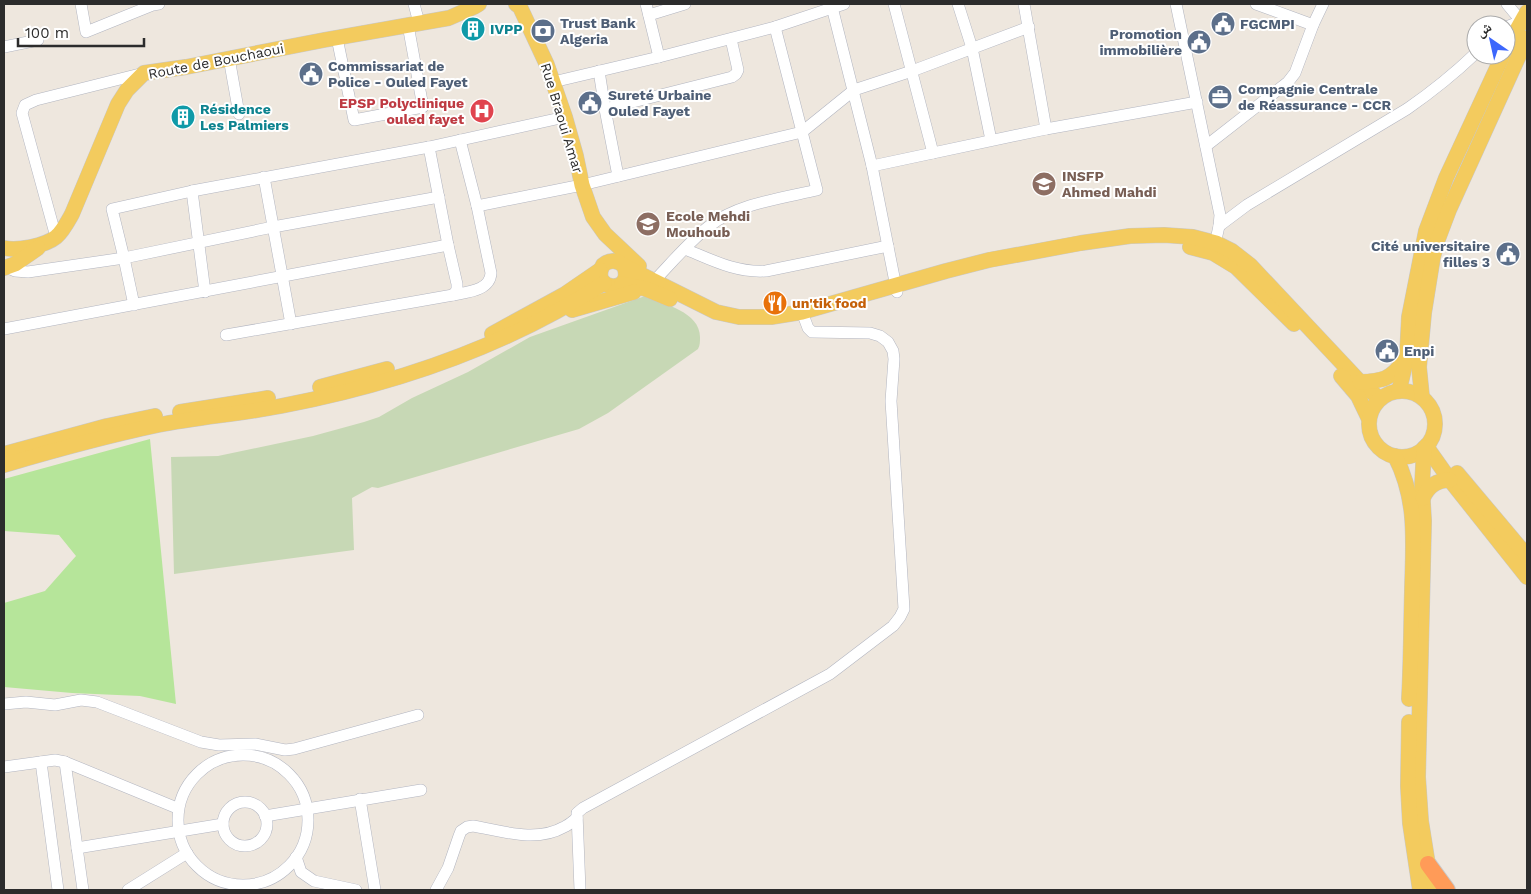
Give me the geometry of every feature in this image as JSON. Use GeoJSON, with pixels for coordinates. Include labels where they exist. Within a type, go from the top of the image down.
{"type":"FeatureCollection","features":[{"type":"Feature","properties":{"kind":"highway"},"geometry":{"type":"LineString","coordinates":[[1428,864],[1447,890]]}},
{"type":"Feature","properties":{"kind":"main road","name":"Route de Bouchaoui"},"geometry":{"type":"LineString","coordinates":[[4,268],[15,264],[52,239],[72,214],[118,104],[127,90],[144,73],[449,18],[474,8],[479,4]]}},
{"type":"Feature","properties":{"kind":"main road","name":"Rue Braoui Amar"},"geometry":{"type":"LineString","coordinates":[[516,4],[520,7],[548,65],[565,117],[582,185],[593,217],[605,234]]}},
{"type":"Feature","properties":{"kind":"main road"},"geometry":{"type":"LineString","coordinates":[[1516,31],[1524,16]]}},
{"type":"Feature","properties":{"kind":"main road"},"geometry":{"type":"LineString","coordinates":[[1422,397],[1419,367],[1424,313],[1433,257],[1438,239],[1453,200],[1527,38]]}},
{"type":"Feature","properties":{"kind":"main road"},"geometry":{"type":"LineString","coordinates":[[1399,390],[1407,356],[1409,317],[1426,231],[1446,178],[1498,65]]}},
{"type":"Feature","properties":{"kind":"main road"},"geometry":{"type":"LineString","coordinates":[[605,234],[624,266],[626,276],[622,284]]}},
{"type":"Feature","properties":{"kind":"main road"},"geometry":{"type":"LineString","coordinates":[[533,325],[577,300],[602,274],[605,234]]}},
{"type":"Feature","properties":{"kind":"main road"},"geometry":{"type":"LineString","coordinates":[[605,234],[640,267],[651,284],[677,302],[704,316],[730,325],[751,327],[803,315],[896,289],[946,271],[989,260],[1130,236],[1164,235],[1193,237],[1215,248],[1303,334],[1352,388],[1363,404],[1369,419]]}},
{"type":"Feature","properties":{"kind":"main road"},"geometry":{"type":"LineString","coordinates":[[4,248],[12,250],[28,247],[52,239]]}},
{"type":"Feature","properties":{"kind":"main road"},"geometry":{"type":"LineString","coordinates":[[4,248],[11,255],[10,262],[4,268]]}},
{"type":"Feature","properties":{"kind":"main road"},"geometry":{"type":"LineString","coordinates":[[1215,248],[1232,251],[1250,265],[1360,382],[1380,399]]}},
{"type":"Feature","properties":{"kind":"main road"},"geometry":{"type":"LineString","coordinates":[[673,290],[651,284],[622,284],[612,287],[602,274],[603,265],[616,260],[624,266],[673,290],[716,312],[739,318],[803,315]]}},
{"type":"Feature","properties":{"kind":"main road"},"geometry":{"type":"LineString","coordinates":[[4,454],[141,418],[276,397],[314,389],[426,358],[492,334],[602,274]]}},
{"type":"Feature","properties":{"kind":"main road"},"geometry":{"type":"LineString","coordinates":[[4,465],[101,438],[160,425],[281,406],[353,390],[446,362],[533,325],[651,284]]}},
{"type":"Feature","properties":{"kind":"main road"},"geometry":{"type":"LineString","coordinates":[[1360,382],[1377,382],[1393,375],[1407,356]]}},
{"type":"Feature","properties":{"kind":"main road"},"geometry":{"type":"LineString","coordinates":[[1428,444],[1414,455],[1402,457],[1382,451],[1372,440],[1368,426],[1371,411],[1380,399],[1389,393],[1399,390],[1411,392],[1422,397],[1431,408],[1435,422],[1428,444],[1422,479],[1424,521],[1418,776],[1421,821],[1432,890]]}},
{"type":"Feature","properties":{"kind":"main road"},"geometry":{"type":"LineString","coordinates":[[1428,444],[1450,480],[1527,577]]}},
{"type":"Feature","properties":{"kind":"main road"},"geometry":{"type":"LineString","coordinates":[[1428,444],[1449,463],[1527,556]]}},
{"type":"Feature","properties":{"kind":"main road"},"geometry":{"type":"LineString","coordinates":[[1395,456],[1408,488],[1412,510],[1413,549],[1408,786],[1410,823],[1420,890]]}},
{"type":"Feature","properties":{"kind":"main road"},"geometry":{"type":"LineString","coordinates":[[1423,498],[1428,488],[1433,484],[1450,480]]}},
{"type":"Feature","properties":{"kind":"street"},"geometry":{"type":"LineString","coordinates":[[81,4],[86,32],[159,4]]}},
{"type":"Feature","properties":{"kind":"street"},"geometry":{"type":"LineString","coordinates":[[337,38],[354,120],[423,107],[413,24],[414,4]]}},
{"type":"Feature","properties":{"kind":"street"},"geometry":{"type":"LineString","coordinates":[[659,57],[647,9],[685,4]]}},
{"type":"Feature","properties":{"kind":"street"},"geometry":{"type":"LineString","coordinates":[[553,82],[731,39],[775,27],[844,4]]}},
{"type":"Feature","properties":{"kind":"street"},"geometry":{"type":"LineString","coordinates":[[894,4],[933,153]]}},
{"type":"Feature","properties":{"kind":"street"},"geometry":{"type":"LineString","coordinates":[[959,4],[972,48],[991,140]]}},
{"type":"Feature","properties":{"kind":"street"},"geometry":{"type":"LineString","coordinates":[[1024,4],[1046,129]]}},
{"type":"Feature","properties":{"kind":"street"},"geometry":{"type":"LineString","coordinates":[[1176,4],[1220,214],[1215,248]]}},
{"type":"Feature","properties":{"kind":"street"},"geometry":{"type":"LineString","coordinates":[[1256,4],[1314,25]]}},
{"type":"Feature","properties":{"kind":"street"},"geometry":{"type":"LineString","coordinates":[[1206,146],[1288,82],[1295,73],[1323,4]]}},
{"type":"Feature","properties":{"kind":"street"},"geometry":{"type":"LineString","coordinates":[[1507,4],[1524,16]]}},
{"type":"Feature","properties":{"kind":"street"},"geometry":{"type":"LineString","coordinates":[[832,7],[872,166],[896,289]]}},
{"type":"Feature","properties":{"kind":"street"},"geometry":{"type":"LineString","coordinates":[[651,284],[709,226],[734,212],[769,200],[817,190],[775,27]]}},
{"type":"Feature","properties":{"kind":"street"},"geometry":{"type":"LineString","coordinates":[[477,206],[582,185],[802,132],[854,90],[912,71],[1029,27]]}},
{"type":"Feature","properties":{"kind":"street"},"geometry":{"type":"LineString","coordinates":[[604,109],[732,77],[738,70],[731,39]]}},
{"type":"Feature","properties":{"kind":"street"},"geometry":{"type":"LineString","coordinates":[[4,47],[38,40]]}},
{"type":"Feature","properties":{"kind":"street"},"geometry":{"type":"LineString","coordinates":[[229,58],[239,114]]}},
{"type":"Feature","properties":{"kind":"street"},"geometry":{"type":"LineString","coordinates":[[1219,226],[1247,205],[1407,109],[1448,80],[1466,63]]}},
{"type":"Feature","properties":{"kind":"street"},"geometry":{"type":"LineString","coordinates":[[599,71],[604,109],[618,176]]}},
{"type":"Feature","properties":{"kind":"street"},"geometry":{"type":"LineString","coordinates":[[52,239],[22,113],[25,106],[46,98],[144,73]]}},
{"type":"Feature","properties":{"kind":"street"},"geometry":{"type":"LineString","coordinates":[[872,166],[1046,129],[1197,102]]}},
{"type":"Feature","properties":{"kind":"street"},"geometry":{"type":"LineString","coordinates":[[134,305],[112,208],[264,177],[429,147],[565,117]]}},
{"type":"Feature","properties":{"kind":"street"},"geometry":{"type":"LineString","coordinates":[[226,335],[481,289],[488,283],[491,273],[477,206],[460,140]]}},
{"type":"Feature","properties":{"kind":"street"},"geometry":{"type":"LineString","coordinates":[[429,147],[448,245],[458,284],[457,290],[453,295]]}},
{"type":"Feature","properties":{"kind":"street"},"geometry":{"type":"LineString","coordinates":[[264,177],[291,324]]}},
{"type":"Feature","properties":{"kind":"street"},"geometry":{"type":"LineString","coordinates":[[192,191],[205,292]]}},
{"type":"Feature","properties":{"kind":"street"},"geometry":{"type":"LineString","coordinates":[[4,268],[28,272],[124,258],[273,227],[439,196]]}},
{"type":"Feature","properties":{"kind":"street"},"geometry":{"type":"LineString","coordinates":[[4,329],[448,245]]}},
{"type":"Feature","properties":{"kind":"street"},"geometry":{"type":"LineString","coordinates":[[685,249],[735,269],[755,272],[888,246]]}},
{"type":"Feature","properties":{"kind":"street"},"geometry":{"type":"LineString","coordinates":[[580,890],[577,813],[830,674],[893,626],[900,618],[904,609],[890,401],[893,351],[888,342],[880,336],[870,333],[812,332],[808,328],[803,315]]}},
{"type":"Feature","properties":{"kind":"street"},"geometry":{"type":"LineString","coordinates":[[4,704],[26,702],[55,705],[88,700],[201,742],[219,745],[255,744],[285,750],[294,750],[418,715]]}},
{"type":"Feature","properties":{"kind":"street"},"geometry":{"type":"LineString","coordinates":[[270,760],[285,750]]}},
{"type":"Feature","properties":{"kind":"street"},"geometry":{"type":"LineString","coordinates":[[246,753],[270,760],[286,770],[300,788],[307,808],[306,836],[296,858],[283,872],[265,880],[241,885],[221,881],[201,870],[187,853],[179,831],[177,808],[190,782],[206,766],[226,757],[246,753]]}},
{"type":"Feature","properties":{"kind":"street"},"geometry":{"type":"LineString","coordinates":[[4,767],[55,760],[65,762],[177,808]]}},
{"type":"Feature","properties":{"kind":"street"},"geometry":{"type":"LineString","coordinates":[[41,762],[58,890]]}},
{"type":"Feature","properties":{"kind":"street"},"geometry":{"type":"LineString","coordinates":[[65,762],[83,890]]}},
{"type":"Feature","properties":{"kind":"street"},"geometry":{"type":"LineString","coordinates":[[265,816],[421,790]]}},
{"type":"Feature","properties":{"kind":"street"},"geometry":{"type":"LineString","coordinates":[[360,800],[375,890]]}},
{"type":"Feature","properties":{"kind":"street"},"geometry":{"type":"LineString","coordinates":[[246,802],[260,808],[265,816],[267,826],[264,835],[258,842],[249,846],[239,845],[231,841],[225,834],[223,824],[223,819],[232,806],[246,802]]}},
{"type":"Feature","properties":{"kind":"street"},"geometry":{"type":"LineString","coordinates":[[436,890],[448,868],[459,836],[467,827],[473,826],[510,834],[530,835],[564,828],[577,818]]}},
{"type":"Feature","properties":{"kind":"street"},"geometry":{"type":"LineString","coordinates":[[77,848],[223,824]]}},
{"type":"Feature","properties":{"kind":"street"},"geometry":{"type":"LineString","coordinates":[[128,890],[187,853]]}},
{"type":"Feature","properties":{"kind":"street"},"geometry":{"type":"LineString","coordinates":[[296,858],[301,872],[314,881],[356,890]]}},
{"type":"Feature","properties":{"kind":"street"},"geometry":{"type":"LineString","coordinates":[[213,890],[227,882]]}},
{"type":"Feature","properties":{"kind":"green space"},"geometry":{"type":"Polygon","coordinates":[[[645,296],[688,315],[698,328],[699,346],[698,349],[608,413],[579,429],[378,488],[372,487],[352,498],[354,550],[174,574],[171,457],[218,456],[313,436],[379,417],[412,398],[468,372],[530,337],[645,296]]]}},
{"type":"Feature","properties":{"kind":"green space"},"geometry":{"type":"Polygon","coordinates":[[[150,439],[176,704],[140,696],[4,687],[4,603],[45,591],[76,556],[59,535],[4,531],[4,479],[150,439]]]}},
{"type":"Feature","properties":{"kind":"place","name":"FGCMPI"},"geometry":{"type":"Point","coordinates":[1223,24]}},
{"type":"Feature","properties":{"kind":"place","name":"IVPP"},"geometry":{"type":"Point","coordinates":[473,29]}},
{"type":"Feature","properties":{"kind":"place","name":"Trust Bank Algeria"},"geometry":{"type":"Point","coordinates":[543,31]}},
{"type":"Feature","properties":{"kind":"place","name":"Promotion immobilière"},"geometry":{"type":"Point","coordinates":[1199,42]}},
{"type":"Feature","properties":{"kind":"place","name":"Commissariat de Police - Ouled Fayet"},"geometry":{"type":"Point","coordinates":[311,74]}},
{"type":"Feature","properties":{"kind":"place","name":"Compagnie Centrale de Réassurance - CCR"},"geometry":{"type":"Point","coordinates":[1220,97]}},
{"type":"Feature","properties":{"kind":"place","name":"Sureté Urbaine Ouled Fayet"},"geometry":{"type":"Point","coordinates":[590,103]}},
{"type":"Feature","properties":{"kind":"place","name":"EPSP Polyclinique ouled fayet"},"geometry":{"type":"Point","coordinates":[482,111]}},
{"type":"Feature","properties":{"kind":"place","name":"Résidence Les Palmiers"},"geometry":{"type":"Point","coordinates":[183,117]}},
{"type":"Feature","properties":{"kind":"place","name":"INSFP Ahmed Mahdi"},"geometry":{"type":"Point","coordinates":[1044,184]}},
{"type":"Feature","properties":{"kind":"place","name":"Ecole Mehdi Mouhoub"},"geometry":{"type":"Point","coordinates":[648,224]}},
{"type":"Feature","properties":{"kind":"place","name":"Cité universitaire filles 3"},"geometry":{"type":"Point","coordinates":[1508,254]}},
{"type":"Feature","properties":{"kind":"place","name":"un'tik food"},"geometry":{"type":"Point","coordinates":[775,303]}},
{"type":"Feature","properties":{"kind":"place","name":"Enpi"},"geometry":{"type":"Point","coordinates":[1387,351]}}]}
